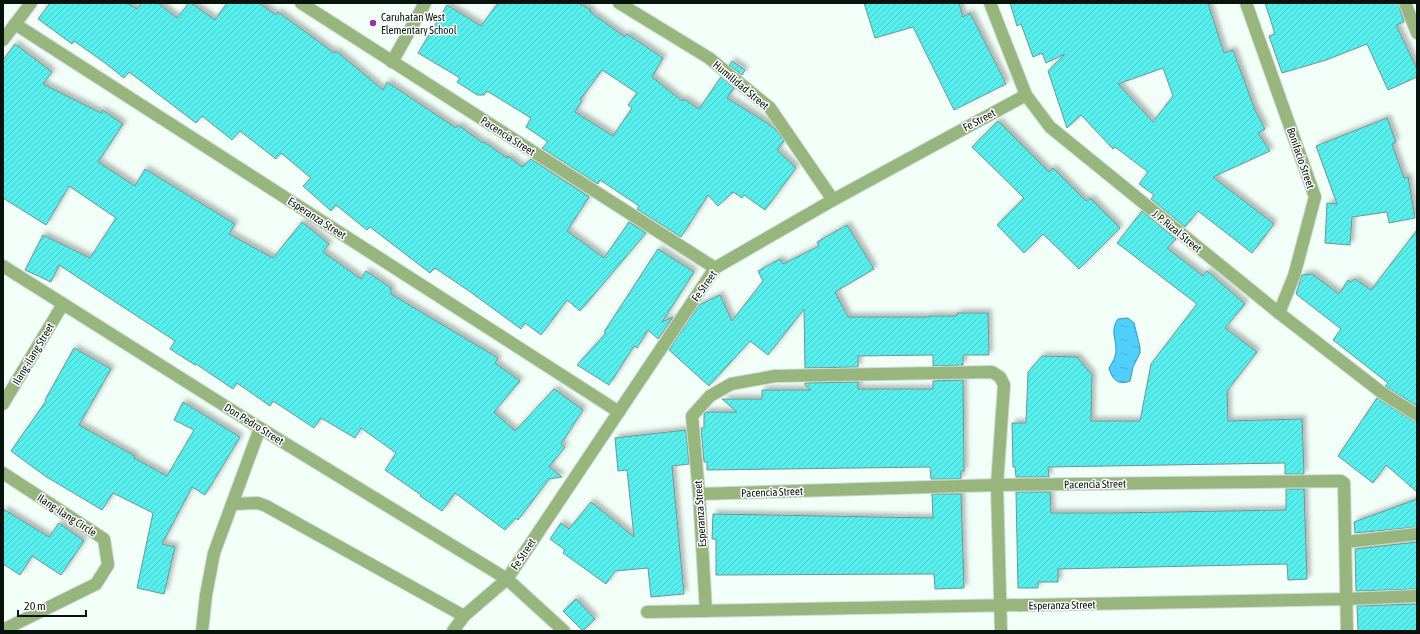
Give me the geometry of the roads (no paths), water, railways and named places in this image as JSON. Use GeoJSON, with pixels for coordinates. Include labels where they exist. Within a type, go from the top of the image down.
{"type":"FeatureCollection","features":[{"type":"Feature","properties":{"kind":"street"},"geometry":{"type":"LineString","coordinates":[[3,40],[31,3]]}},
{"type":"Feature","properties":{"kind":"street","name":"Pacencia Street"},"geometry":{"type":"LineString","coordinates":[[301,3],[715,268]]}},
{"type":"Feature","properties":{"kind":"street"},"geometry":{"type":"LineString","coordinates":[[392,62],[425,3]]}},
{"type":"Feature","properties":{"kind":"street","name":"Humilidad Street"},"geometry":{"type":"LineString","coordinates":[[619,3],[710,58],[770,108],[833,200]]}},
{"type":"Feature","properties":{"kind":"street","name":"J. P. Rizal Street"},"geometry":{"type":"LineString","coordinates":[[990,3],[1026,95],[1050,127],[1279,314],[1381,392],[1417,415]]}},
{"type":"Feature","properties":{"kind":"street","name":"Bonifacio Street"},"geometry":{"type":"LineString","coordinates":[[1246,3],[1315,197],[1294,276],[1279,314]]}},
{"type":"Feature","properties":{"kind":"street"},"geometry":{"type":"LineString","coordinates":[[1405,3],[1417,33]]}},
{"type":"Feature","properties":{"kind":"street","name":"Esperanza Street"},"geometry":{"type":"LineString","coordinates":[[15,24],[619,412]]}},
{"type":"Feature","properties":{"kind":"street","name":"Fe Street"},"geometry":{"type":"LineString","coordinates":[[453,631],[464,616],[507,579],[715,268],[833,200],[1026,95]]}},
{"type":"Feature","properties":{"kind":"street","name":"Don Pedro Street"},"geometry":{"type":"LineString","coordinates":[[3,266],[260,428],[507,579],[564,631]]}},
{"type":"Feature","properties":{"kind":"street","name":"Ilang-ilang Street"},"geometry":{"type":"LineString","coordinates":[[3,404],[63,304]]}},
{"type":"Feature","properties":{"kind":"street","name":"Esperanza Street"},"geometry":{"type":"LineString","coordinates":[[706,611],[699,494],[692,416],[710,396],[731,384],[775,376],[992,372],[1000,377],[1004,385],[997,485]]}},
{"type":"Feature","properties":{"kind":"street"},"geometry":{"type":"LineString","coordinates":[[202,631],[206,595],[214,554],[260,428]]}},
{"type":"Feature","properties":{"kind":"street","name":"Ilang-ilang Circle"},"geometry":{"type":"LineString","coordinates":[[3,474],[104,539],[108,565],[96,584],[3,630]]}},
{"type":"Feature","properties":{"kind":"street","name":"Pacencia Street"},"geometry":{"type":"LineString","coordinates":[[699,494],[997,485],[1342,481],[1344,484],[1346,542],[1347,631]]}},
{"type":"Feature","properties":{"kind":"street"},"geometry":{"type":"LineString","coordinates":[[997,485],[1000,631]]}},
{"type":"Feature","properties":{"kind":"street"},"geometry":{"type":"LineString","coordinates":[[232,504],[258,503],[266,506],[464,616]]}},
{"type":"Feature","properties":{"kind":"street"},"geometry":{"type":"LineString","coordinates":[[1346,542],[1417,534]]}},
{"type":"Feature","properties":{"kind":"street","name":"Esperanza Street"},"geometry":{"type":"LineString","coordinates":[[647,612],[1347,599],[1417,596]]}},
{"type":"Feature","properties":{"kind":"water"},"geometry":{"type":"Polygon","coordinates":[[[1128,318],[1134,323],[1140,353],[1133,367],[1130,381],[1122,383],[1114,378],[1109,368],[1116,353],[1114,327],[1118,319],[1128,318]]]}},
{"type":"Feature","properties":{"kind":"place","name":"Caruhatan West Elementary School"},"geometry":{"type":"Point","coordinates":[373,23]}}]}
